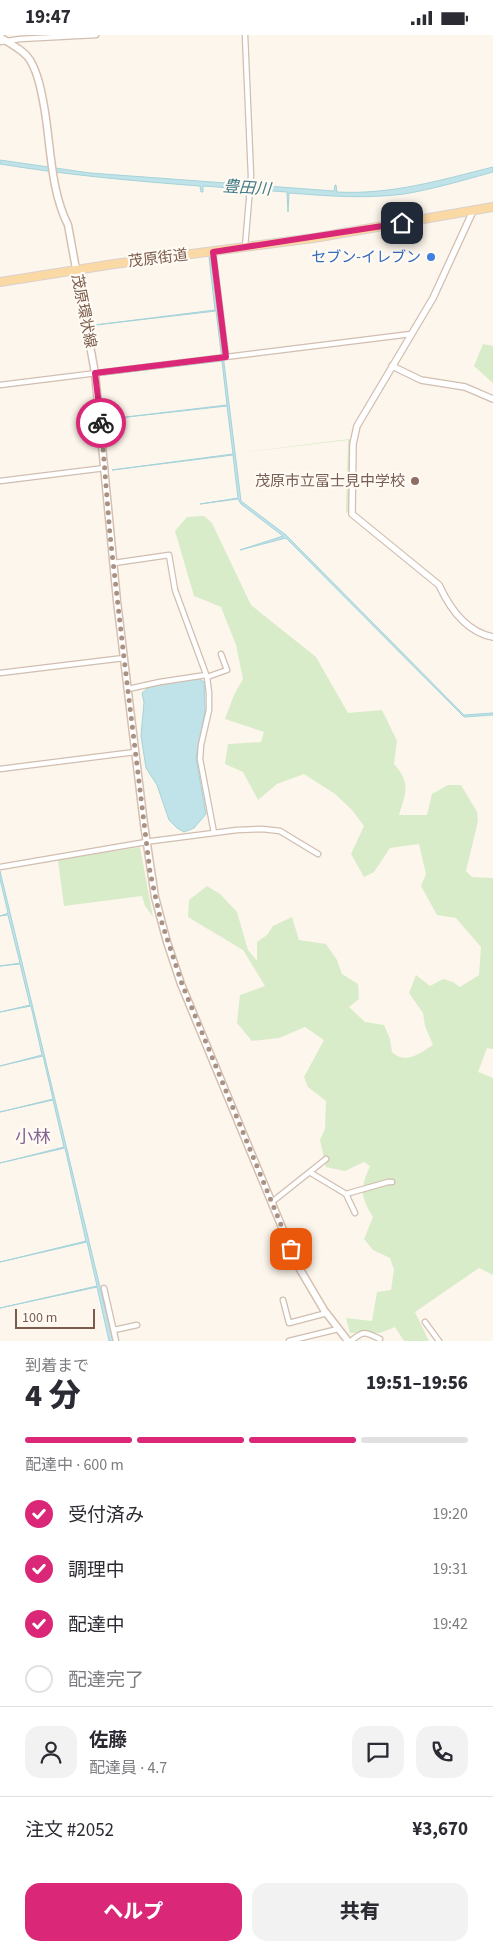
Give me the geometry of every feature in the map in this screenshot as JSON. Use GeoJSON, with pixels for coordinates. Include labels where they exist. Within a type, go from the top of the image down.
{"type":"FeatureCollection","features":[{"type":"Feature","properties":{"kind":"main road","name":"茂原環状線"},"geometry":{"type":"LineString","coordinates":[[2,40],[22,51],[30,60],[42,92],[55,182],[61,210],[68,225],[95,373],[124,658],[146,843],[157,903],[175,967],[298,1266],[327,1313],[349,1341]]}},
{"type":"Feature","properties":{"kind":"main road","name":"茂原街道"},"geometry":{"type":"LineString","coordinates":[[0,282],[314,238],[493,207]]}},
{"type":"Feature","properties":{"kind":"street"},"geometry":{"type":"LineString","coordinates":[[2,40],[96,35]]}},
{"type":"Feature","properties":{"kind":"street"},"geometry":{"type":"LineString","coordinates":[[245,35],[251,177],[245,247]]}},
{"type":"Feature","properties":{"kind":"street"},"geometry":{"type":"LineString","coordinates":[[473,211],[441,283],[364,414],[354,437],[352,514],[439,585],[444,597],[465,624],[476,633],[493,637]]}},
{"type":"Feature","properties":{"kind":"street"},"geometry":{"type":"LineString","coordinates":[[213,252],[226,357]]}},
{"type":"Feature","properties":{"kind":"street"},"geometry":{"type":"LineString","coordinates":[[0,385],[411,334]]}},
{"type":"Feature","properties":{"kind":"street"},"geometry":{"type":"LineString","coordinates":[[392,367],[422,381],[465,387],[493,399]]}},
{"type":"Feature","properties":{"kind":"street"},"geometry":{"type":"LineString","coordinates":[[0,481],[105,467]]}},
{"type":"Feature","properties":{"kind":"street"},"geometry":{"type":"LineString","coordinates":[[114,563],[170,555],[175,591],[206,676],[209,710],[201,745],[200,759],[214,833]]}},
{"type":"Feature","properties":{"kind":"street"},"geometry":{"type":"LineString","coordinates":[[128,689],[160,682],[206,676],[227,670],[221,654]]}},
{"type":"Feature","properties":{"kind":"street"},"geometry":{"type":"LineString","coordinates":[[0,673],[124,658]]}},
{"type":"Feature","properties":{"kind":"street"},"geometry":{"type":"LineString","coordinates":[[0,769],[136,752]]}},
{"type":"Feature","properties":{"kind":"street"},"geometry":{"type":"LineString","coordinates":[[0,867],[214,833],[262,829],[280,831],[318,854]]}},
{"type":"Feature","properties":{"kind":"street"},"geometry":{"type":"LineString","coordinates":[[272,1202],[326,1159]]}},
{"type":"Feature","properties":{"kind":"street"},"geometry":{"type":"LineString","coordinates":[[310,1173],[346,1193],[355,1213]]}},
{"type":"Feature","properties":{"kind":"street"},"geometry":{"type":"LineString","coordinates":[[346,1193],[392,1182]]}},
{"type":"Feature","properties":{"kind":"street"},"geometry":{"type":"LineString","coordinates":[[104,1288],[116,1341]]}},
{"type":"Feature","properties":{"kind":"street"},"geometry":{"type":"LineString","coordinates":[[283,1300],[289,1323],[327,1313]]}},
{"type":"Feature","properties":{"kind":"street"},"geometry":{"type":"LineString","coordinates":[[424,1322],[439,1341]]}},
{"type":"Feature","properties":{"kind":"street"},"geometry":{"type":"LineString","coordinates":[[114,1330],[137,1325]]}},
{"type":"Feature","properties":{"kind":"street"},"geometry":{"type":"LineString","coordinates":[[289,1341],[338,1329]]}},
{"type":"Feature","properties":{"kind":"street"},"geometry":{"type":"LineString","coordinates":[[349,1341],[365,1332],[380,1339]]}},
{"type":"Feature","properties":{"kind":"green space"},"geometry":{"type":"Polygon","coordinates":[[[483,344],[493,346],[493,383],[474,366],[483,344]]]}},
{"type":"Feature","properties":{"kind":"green space"},"geometry":{"type":"Polygon","coordinates":[[[349,439],[351,440],[348,510],[346,514],[348,440],[239,453],[349,439]]]}},
{"type":"Feature","properties":{"kind":"green space"},"geometry":{"type":"Polygon","coordinates":[[[204,516],[212,523],[251,605],[316,657],[348,713],[382,710],[397,741],[394,764],[403,777],[406,788],[399,815],[427,815],[432,794],[448,785],[461,785],[477,812],[478,821],[466,871],[472,877],[493,878],[493,1049],[487,1048],[478,1072],[493,1078],[493,1275],[479,1268],[415,1312],[429,1341],[404,1341],[395,1327],[380,1333],[350,1333],[346,1318],[372,1321],[377,1292],[391,1290],[394,1270],[390,1258],[373,1250],[364,1239],[373,1217],[363,1192],[364,1181],[370,1166],[364,1162],[345,1171],[326,1167],[320,1140],[325,1129],[326,1101],[308,1087],[304,1077],[324,1040],[305,1027],[279,1038],[252,1041],[237,1023],[240,995],[265,986],[243,950],[188,917],[189,900],[207,886],[220,894],[237,912],[248,950],[257,961],[257,942],[267,935],[273,926],[292,917],[299,940],[326,944],[337,960],[342,974],[358,984],[359,999],[349,1007],[365,1022],[384,1025],[390,1039],[392,1052],[402,1058],[413,1056],[433,1045],[425,1026],[423,1013],[409,993],[416,975],[430,986],[443,979],[453,982],[460,987],[479,975],[481,947],[456,918],[437,915],[421,886],[426,874],[419,844],[390,848],[374,872],[364,877],[351,854],[364,826],[352,810],[335,794],[304,774],[277,784],[258,800],[243,772],[225,764],[228,744],[261,742],[264,732],[225,719],[234,695],[243,679],[236,645],[221,607],[194,596],[175,531],[187,517],[204,516]]]}},
{"type":"Feature","properties":{"kind":"green space"},"geometry":{"type":"Polygon","coordinates":[[[140,847],[153,917],[145,906],[142,896],[64,906],[58,860],[4,868],[140,847]]]}},
{"type":"Feature","properties":{"kind":"water","name":"豊田川"},"geometry":{"type":"Polygon","coordinates":[[[0,160],[90,173],[334,191],[336,185],[337,192],[396,189],[493,167],[493,172],[426,190],[389,196],[346,197],[289,193],[288,212],[287,192],[203,186],[203,192],[201,192],[200,186],[50,171],[0,164],[0,160]]]}},
{"type":"Feature","properties":{"kind":"water"},"geometry":{"type":"Polygon","coordinates":[[[209,257],[211,257],[241,501],[286,535],[464,715],[493,713],[493,715],[464,717],[286,538],[240,550],[283,536],[241,504],[238,499],[200,504],[238,498],[233,455],[112,470],[233,454],[227,406],[109,419],[227,405],[222,361],[103,375],[222,360],[216,311],[95,325],[215,310],[209,257]]]}},
{"type":"Feature","properties":{"kind":"water"},"geometry":{"type":"Polygon","coordinates":[[[198,678],[204,682],[205,711],[196,758],[206,814],[194,828],[184,832],[169,820],[157,785],[146,768],[141,736],[144,702],[142,693],[152,685],[198,678]]]}},
{"type":"Feature","properties":{"kind":"water"},"geometry":{"type":"Polygon","coordinates":[[[0,871],[113,1341],[109,1341],[97,1287],[0,1308],[97,1286],[87,1242],[0,1262],[86,1241],[65,1148],[0,1163],[64,1147],[53,1100],[0,1112],[53,1099],[43,1056],[0,1066],[42,1055],[31,1006],[0,1012],[30,1005],[20,964],[0,966],[20,963],[8,915],[0,916],[8,913],[0,871]]]}},
{"type":"Feature","properties":{"kind":"way so far"},"geometry":{"type":"LineString","coordinates":[[101,423],[110,535],[124,658],[150,872],[160,917],[175,967],[291,1249]]}},
{"type":"Feature","properties":{"kind":"place","name":"セブン-イレブン"},"geometry":{"type":"Point","coordinates":[431,257]}},
{"type":"Feature","properties":{"kind":"place","name":"茂原市立冨士見中学校"},"geometry":{"type":"Point","coordinates":[415,481]}},
{"type":"Feature","properties":{"kind":"district","name":"小林"},"geometry":{"type":"Point","coordinates":[33,1137]}},
{"type":"Feature","properties":{"kind":"route"},"geometry":{"type":"LineString","coordinates":[[101,423],[95,373],[226,357],[213,252],[402,223]]}}]}
